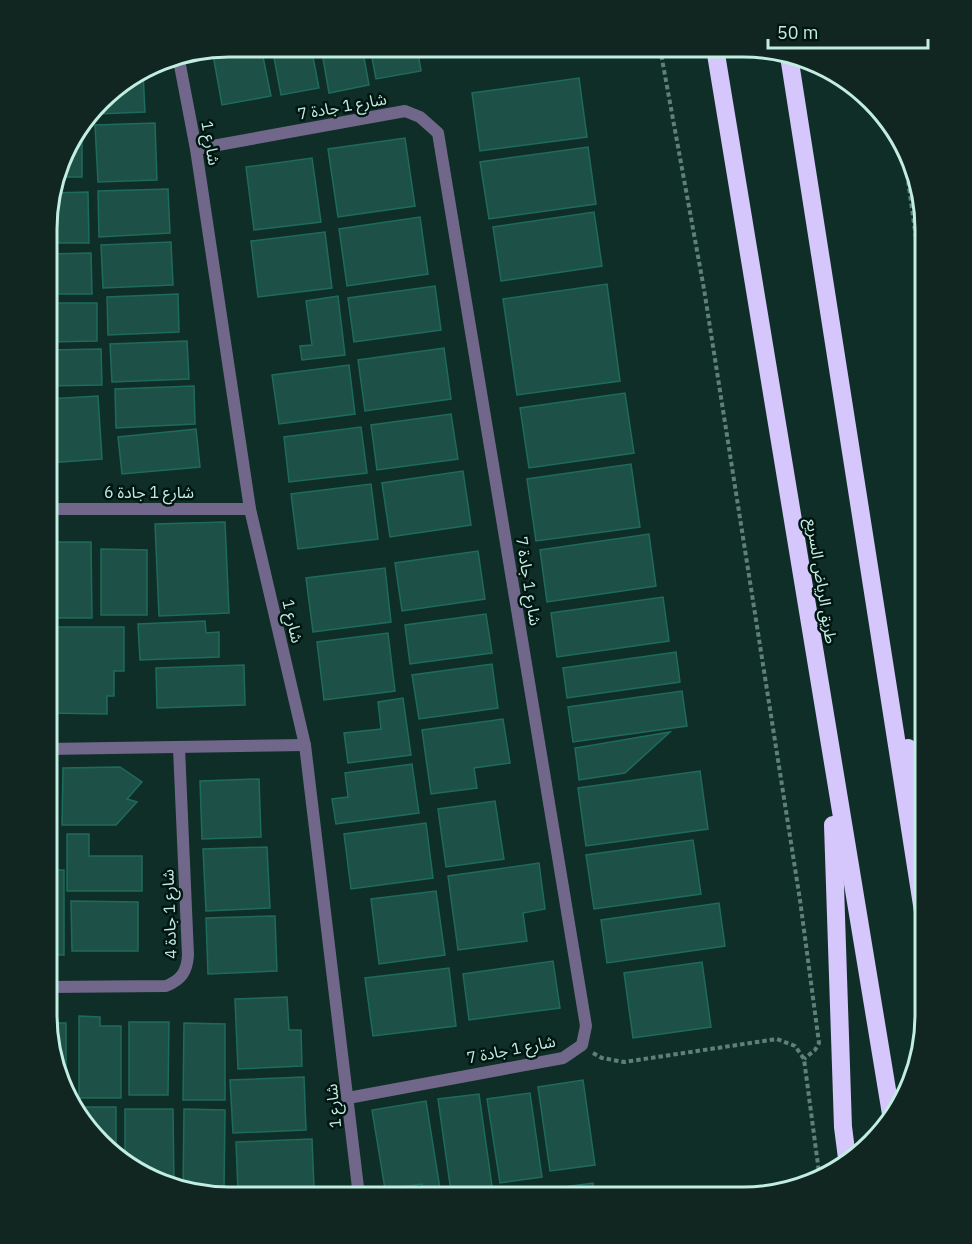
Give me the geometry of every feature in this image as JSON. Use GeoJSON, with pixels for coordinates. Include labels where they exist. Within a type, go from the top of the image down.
{"type":"FeatureCollection","features":[{"type":"Feature","properties":{"kind":"highway","name":"طريق الرياض السريع"},"geometry":{"type":"LineString","coordinates":[[716,57],[889,1106]]}},
{"type":"Feature","properties":{"kind":"highway"},"geometry":{"type":"LineString","coordinates":[[790,64],[915,861]]}},
{"type":"Feature","properties":{"kind":"highway"},"geometry":{"type":"LineString","coordinates":[[879,633],[915,775]]}},
{"type":"Feature","properties":{"kind":"highway"},"geometry":{"type":"LineString","coordinates":[[830,754],[843,1126],[846,1153]]}},
{"type":"Feature","properties":{"kind":"street","name":"شارع 1"},"geometry":{"type":"LineString","coordinates":[[180,64],[196,149],[250,509],[305,745],[358,1187]]}},
{"type":"Feature","properties":{"kind":"street","name":"شارع 1 جادة 7"},"geometry":{"type":"LineString","coordinates":[[196,149],[405,111],[420,117],[438,133],[586,1026],[582,1045],[563,1058],[348,1098]]}},
{"type":"Feature","properties":{"kind":"street","name":"شارع 1 جادة 6"},"geometry":{"type":"LineString","coordinates":[[57,509],[250,509]]}},
{"type":"Feature","properties":{"kind":"street"},"geometry":{"type":"LineString","coordinates":[[57,749],[305,745]]}},
{"type":"Feature","properties":{"kind":"street","name":"شارع 1 جادة 4"},"geometry":{"type":"LineString","coordinates":[[57,987],[166,986],[183,975],[188,955],[179,748]]}},
{"type":"Feature","properties":{"kind":"path"},"geometry":{"type":"LineString","coordinates":[[662,57],[704,289],[800,900],[819,1042],[815,1050],[804,1059]]}},
{"type":"Feature","properties":{"kind":"path"},"geometry":{"type":"LineString","coordinates":[[909,183],[915,226]]}},
{"type":"Feature","properties":{"kind":"path"},"geometry":{"type":"LineString","coordinates":[[582,1045],[602,1058],[624,1062],[777,1039],[795,1046],[804,1059],[819,1169]]}},
{"type":"Feature","properties":{"kind":"building"},"geometry":{"type":"Polygon","coordinates":[[[263,57],[271,96],[222,105],[214,58],[263,57]]]}},
{"type":"Feature","properties":{"kind":"building"},"geometry":{"type":"Polygon","coordinates":[[[274,57],[313,57],[319,88],[281,95],[274,57]]]}},
{"type":"Feature","properties":{"kind":"building"},"geometry":{"type":"Polygon","coordinates":[[[323,57],[364,57],[369,85],[329,93],[323,57]]]}},
{"type":"Feature","properties":{"kind":"building"},"geometry":{"type":"Polygon","coordinates":[[[372,57],[419,57],[421,71],[376,79],[372,57]]]}},
{"type":"Feature","properties":{"kind":"building"},"geometry":{"type":"Polygon","coordinates":[[[579,78],[587,137],[480,151],[472,93],[579,78]]]}},
{"type":"Feature","properties":{"kind":"building"},"geometry":{"type":"Polygon","coordinates":[[[143,80],[145,112],[101,114],[115,100],[143,80]]]}},
{"type":"Feature","properties":{"kind":"building"},"geometry":{"type":"Polygon","coordinates":[[[155,123],[157,180],[98,182],[95,125],[155,123]]]}},
{"type":"Feature","properties":{"kind":"building"},"geometry":{"type":"Polygon","coordinates":[[[405,138],[415,206],[338,217],[328,149],[405,138]]]}},
{"type":"Feature","properties":{"kind":"building"},"geometry":{"type":"Polygon","coordinates":[[[82,140],[82,177],[65,177],[82,140]]]}},
{"type":"Feature","properties":{"kind":"building"},"geometry":{"type":"Polygon","coordinates":[[[588,147],[596,204],[489,219],[480,162],[588,147]]]}},
{"type":"Feature","properties":{"kind":"building"},"geometry":{"type":"Polygon","coordinates":[[[312,158],[321,222],[254,230],[246,167],[312,158]]]}},
{"type":"Feature","properties":{"kind":"building"},"geometry":{"type":"Polygon","coordinates":[[[168,189],[170,233],[99,237],[98,191],[168,189]]]}},
{"type":"Feature","properties":{"kind":"building"},"geometry":{"type":"Polygon","coordinates":[[[88,192],[89,243],[57,243],[58,206],[61,193],[88,192]]]}},
{"type":"Feature","properties":{"kind":"building"},"geometry":{"type":"Polygon","coordinates":[[[594,212],[602,266],[501,281],[493,227],[594,212]]]}},
{"type":"Feature","properties":{"kind":"building"},"geometry":{"type":"Polygon","coordinates":[[[420,217],[428,274],[347,286],[339,229],[420,217]]]}},
{"type":"Feature","properties":{"kind":"building"},"geometry":{"type":"Polygon","coordinates":[[[325,232],[332,288],[258,297],[251,241],[325,232]]]}},
{"type":"Feature","properties":{"kind":"building"},"geometry":{"type":"Polygon","coordinates":[[[171,242],[173,285],[103,288],[101,245],[171,242]]]}},
{"type":"Feature","properties":{"kind":"building"},"geometry":{"type":"Polygon","coordinates":[[[91,253],[92,294],[57,294],[57,254],[91,253]]]}},
{"type":"Feature","properties":{"kind":"building"},"geometry":{"type":"Polygon","coordinates":[[[607,284],[620,381],[517,395],[503,299],[607,284]]]}},
{"type":"Feature","properties":{"kind":"building"},"geometry":{"type":"Polygon","coordinates":[[[435,286],[441,330],[354,342],[348,298],[435,286]]]}},
{"type":"Feature","properties":{"kind":"building"},"geometry":{"type":"Polygon","coordinates":[[[178,294],[179,332],[108,335],[107,297],[178,294]]]}},
{"type":"Feature","properties":{"kind":"building"},"geometry":{"type":"Polygon","coordinates":[[[338,296],[345,355],[302,360],[300,346],[312,345],[306,301],[338,296]]]}},
{"type":"Feature","properties":{"kind":"building"},"geometry":{"type":"Polygon","coordinates":[[[57,303],[97,303],[97,341],[57,342],[57,303]]]}},
{"type":"Feature","properties":{"kind":"building"},"geometry":{"type":"Polygon","coordinates":[[[187,341],[189,379],[112,382],[110,344],[187,341]]]}},
{"type":"Feature","properties":{"kind":"building"},"geometry":{"type":"Polygon","coordinates":[[[444,348],[451,399],[365,411],[358,360],[444,348]]]}},
{"type":"Feature","properties":{"kind":"building"},"geometry":{"type":"Polygon","coordinates":[[[101,349],[102,385],[57,386],[57,350],[101,349]]]}},
{"type":"Feature","properties":{"kind":"building"},"geometry":{"type":"Polygon","coordinates":[[[349,365],[355,414],[279,424],[272,375],[349,365]]]}},
{"type":"Feature","properties":{"kind":"building"},"geometry":{"type":"Polygon","coordinates":[[[194,386],[195,424],[116,428],[115,389],[194,386]]]}},
{"type":"Feature","properties":{"kind":"building"},"geometry":{"type":"Polygon","coordinates":[[[625,393],[634,453],[529,468],[520,408],[625,393]]]}},
{"type":"Feature","properties":{"kind":"building"},"geometry":{"type":"Polygon","coordinates":[[[98,396],[102,459],[57,462],[57,398],[98,396]]]}},
{"type":"Feature","properties":{"kind":"building"},"geometry":{"type":"Polygon","coordinates":[[[451,414],[458,459],[377,470],[371,425],[451,414]]]}},
{"type":"Feature","properties":{"kind":"building"},"geometry":{"type":"Polygon","coordinates":[[[361,427],[367,473],[289,482],[284,437],[361,427]]]}},
{"type":"Feature","properties":{"kind":"building"},"geometry":{"type":"Polygon","coordinates":[[[196,429],[200,467],[122,474],[118,437],[196,429]]]}},
{"type":"Feature","properties":{"kind":"building"},"geometry":{"type":"Polygon","coordinates":[[[631,464],[640,527],[536,541],[527,479],[631,464]]]}},
{"type":"Feature","properties":{"kind":"building"},"geometry":{"type":"Polygon","coordinates":[[[463,471],[471,525],[390,537],[382,483],[463,471]]]}},
{"type":"Feature","properties":{"kind":"building"},"geometry":{"type":"Polygon","coordinates":[[[371,484],[378,539],[298,549],[291,494],[371,484]]]}},
{"type":"Feature","properties":{"kind":"building"},"geometry":{"type":"Polygon","coordinates":[[[225,522],[229,613],[159,616],[155,524],[225,522]]]}},
{"type":"Feature","properties":{"kind":"building"},"geometry":{"type":"Polygon","coordinates":[[[649,534],[656,586],[547,602],[540,550],[649,534]]]}},
{"type":"Feature","properties":{"kind":"building"},"geometry":{"type":"Polygon","coordinates":[[[57,542],[91,542],[92,618],[57,618],[57,542]]]}},
{"type":"Feature","properties":{"kind":"building"},"geometry":{"type":"Polygon","coordinates":[[[101,549],[147,550],[147,615],[101,615],[101,549]]]}},
{"type":"Feature","properties":{"kind":"building"},"geometry":{"type":"Polygon","coordinates":[[[478,551],[485,599],[402,611],[395,563],[478,551]]]}},
{"type":"Feature","properties":{"kind":"building"},"geometry":{"type":"Polygon","coordinates":[[[385,568],[391,622],[313,632],[306,578],[385,568]]]}},
{"type":"Feature","properties":{"kind":"building"},"geometry":{"type":"Polygon","coordinates":[[[663,597],[669,641],[557,657],[551,613],[663,597]]]}},
{"type":"Feature","properties":{"kind":"building"},"geometry":{"type":"Polygon","coordinates":[[[486,614],[492,653],[410,664],[405,625],[486,614]]]}},
{"type":"Feature","properties":{"kind":"building"},"geometry":{"type":"Polygon","coordinates":[[[205,621],[206,633],[219,632],[219,657],[140,660],[138,624],[205,621]]]}},
{"type":"Feature","properties":{"kind":"building"},"geometry":{"type":"Polygon","coordinates":[[[57,627],[124,627],[124,671],[114,671],[114,696],[107,696],[107,714],[57,713],[57,627]]]}},
{"type":"Feature","properties":{"kind":"building"},"geometry":{"type":"Polygon","coordinates":[[[388,633],[395,691],[324,700],[317,642],[388,633]]]}},
{"type":"Feature","properties":{"kind":"building"},"geometry":{"type":"Polygon","coordinates":[[[676,652],[680,682],[567,698],[563,668],[676,652]]]}},
{"type":"Feature","properties":{"kind":"building"},"geometry":{"type":"Polygon","coordinates":[[[492,664],[498,708],[419,719],[412,675],[492,664]]]}},
{"type":"Feature","properties":{"kind":"building"},"geometry":{"type":"Polygon","coordinates":[[[244,665],[245,705],[157,708],[156,668],[244,665]]]}},
{"type":"Feature","properties":{"kind":"building"},"geometry":{"type":"Polygon","coordinates":[[[682,691],[687,726],[573,742],[568,707],[682,691]]]}},
{"type":"Feature","properties":{"kind":"building"},"geometry":{"type":"Polygon","coordinates":[[[403,698],[411,755],[348,763],[344,733],[381,729],[378,702],[403,698]]]}},
{"type":"Feature","properties":{"kind":"building"},"geometry":{"type":"Polygon","coordinates":[[[503,719],[510,763],[474,768],[477,788],[431,794],[422,730],[503,719]]]}},
{"type":"Feature","properties":{"kind":"building"},"geometry":{"type":"Polygon","coordinates":[[[670,732],[625,773],[579,780],[575,748],[670,732]]]}},
{"type":"Feature","properties":{"kind":"building"},"geometry":{"type":"Polygon","coordinates":[[[412,764],[419,813],[336,824],[332,799],[348,797],[345,773],[412,764]]]}},
{"type":"Feature","properties":{"kind":"building"},"geometry":{"type":"Polygon","coordinates":[[[120,767],[142,782],[127,799],[137,802],[116,825],[62,825],[63,768],[120,767]]]}},
{"type":"Feature","properties":{"kind":"building"},"geometry":{"type":"Polygon","coordinates":[[[700,771],[708,829],[586,846],[578,788],[700,771]]]}},
{"type":"Feature","properties":{"kind":"building"},"geometry":{"type":"Polygon","coordinates":[[[259,779],[261,837],[202,839],[200,781],[259,779]]]}},
{"type":"Feature","properties":{"kind":"building"},"geometry":{"type":"Polygon","coordinates":[[[495,801],[504,859],[446,867],[438,809],[495,801]]]}},
{"type":"Feature","properties":{"kind":"building"},"geometry":{"type":"Polygon","coordinates":[[[426,823],[433,878],[351,889],[344,834],[426,823]]]}},
{"type":"Feature","properties":{"kind":"building"},"geometry":{"type":"Polygon","coordinates":[[[67,834],[89,834],[89,856],[142,856],[142,891],[67,891],[67,834]]]}},
{"type":"Feature","properties":{"kind":"building"},"geometry":{"type":"Polygon","coordinates":[[[693,840],[701,894],[594,909],[586,855],[693,840]]]}},
{"type":"Feature","properties":{"kind":"building"},"geometry":{"type":"Polygon","coordinates":[[[267,847],[270,908],[206,911],[203,849],[267,847]]]}},
{"type":"Feature","properties":{"kind":"building"},"geometry":{"type":"Polygon","coordinates":[[[539,863],[545,909],[523,913],[527,941],[458,950],[448,876],[539,863]]]}},
{"type":"Feature","properties":{"kind":"building"},"geometry":{"type":"Polygon","coordinates":[[[57,870],[64,870],[64,955],[57,955],[57,870]]]}},
{"type":"Feature","properties":{"kind":"building"},"geometry":{"type":"Polygon","coordinates":[[[436,891],[445,955],[379,964],[371,899],[436,891]]]}},
{"type":"Feature","properties":{"kind":"building"},"geometry":{"type":"Polygon","coordinates":[[[71,901],[138,902],[138,951],[72,951],[71,901]]]}},
{"type":"Feature","properties":{"kind":"building"},"geometry":{"type":"Polygon","coordinates":[[[719,903],[725,946],[607,963],[601,920],[719,903]]]}},
{"type":"Feature","properties":{"kind":"building"},"geometry":{"type":"Polygon","coordinates":[[[275,916],[277,971],[208,974],[206,918],[275,916]]]}},
{"type":"Feature","properties":{"kind":"building"},"geometry":{"type":"Polygon","coordinates":[[[553,961],[560,1008],[469,1020],[463,974],[553,961]]]}},
{"type":"Feature","properties":{"kind":"building"},"geometry":{"type":"Polygon","coordinates":[[[702,962],[711,1027],[633,1038],[624,973],[702,962]]]}},
{"type":"Feature","properties":{"kind":"building"},"geometry":{"type":"Polygon","coordinates":[[[449,968],[456,1026],[373,1036],[365,978],[449,968]]]}},
{"type":"Feature","properties":{"kind":"building"},"geometry":{"type":"Polygon","coordinates":[[[287,997],[289,1030],[301,1030],[302,1066],[238,1069],[235,999],[287,997]]]}},
{"type":"Feature","properties":{"kind":"building"},"geometry":{"type":"Polygon","coordinates":[[[79,1016],[100,1017],[100,1026],[121,1026],[121,1098],[79,1098],[79,1016]]]}},
{"type":"Feature","properties":{"kind":"building"},"geometry":{"type":"Polygon","coordinates":[[[129,1022],[169,1022],[168,1095],[129,1095],[129,1022]]]}},
{"type":"Feature","properties":{"kind":"building"},"geometry":{"type":"Polygon","coordinates":[[[57,1023],[66,1023],[66,1069],[58,1038],[57,1023]]]}},
{"type":"Feature","properties":{"kind":"building"},"geometry":{"type":"Polygon","coordinates":[[[184,1023],[225,1024],[225,1100],[183,1100],[184,1023]]]}},
{"type":"Feature","properties":{"kind":"building"},"geometry":{"type":"Polygon","coordinates":[[[304,1077],[306,1130],[233,1133],[230,1080],[304,1077]]]}},
{"type":"Feature","properties":{"kind":"building"},"geometry":{"type":"Polygon","coordinates":[[[583,1080],[595,1165],[550,1171],[538,1087],[583,1080]]]}},
{"type":"Feature","properties":{"kind":"building"},"geometry":{"type":"Polygon","coordinates":[[[530,1093],[542,1177],[500,1183],[487,1099],[530,1093]]]}},
{"type":"Feature","properties":{"kind":"building"},"geometry":{"type":"Polygon","coordinates":[[[479,1094],[492,1186],[450,1187],[438,1099],[479,1094]]]}},
{"type":"Feature","properties":{"kind":"building"},"geometry":{"type":"Polygon","coordinates":[[[426,1101],[440,1187],[422,1187],[422,1184],[385,1187],[372,1110],[426,1101]]]}},
{"type":"Feature","properties":{"kind":"building"},"geometry":{"type":"Polygon","coordinates":[[[84,1107],[116,1107],[116,1145],[92,1120],[84,1107]]]}},
{"type":"Feature","properties":{"kind":"building"},"geometry":{"type":"Polygon","coordinates":[[[125,1109],[173,1109],[174,1178],[125,1153],[125,1109]]]}},
{"type":"Feature","properties":{"kind":"building"},"geometry":{"type":"Polygon","coordinates":[[[184,1109],[225,1110],[224,1187],[183,1181],[184,1109]]]}},
{"type":"Feature","properties":{"kind":"building"},"geometry":{"type":"Polygon","coordinates":[[[312,1139],[314,1187],[238,1187],[236,1142],[312,1139]]]}},
{"type":"Feature","properties":{"kind":"building"},"geometry":{"type":"Polygon","coordinates":[[[593,1183],[594,1187],[564,1187],[593,1183]]]}}]}
